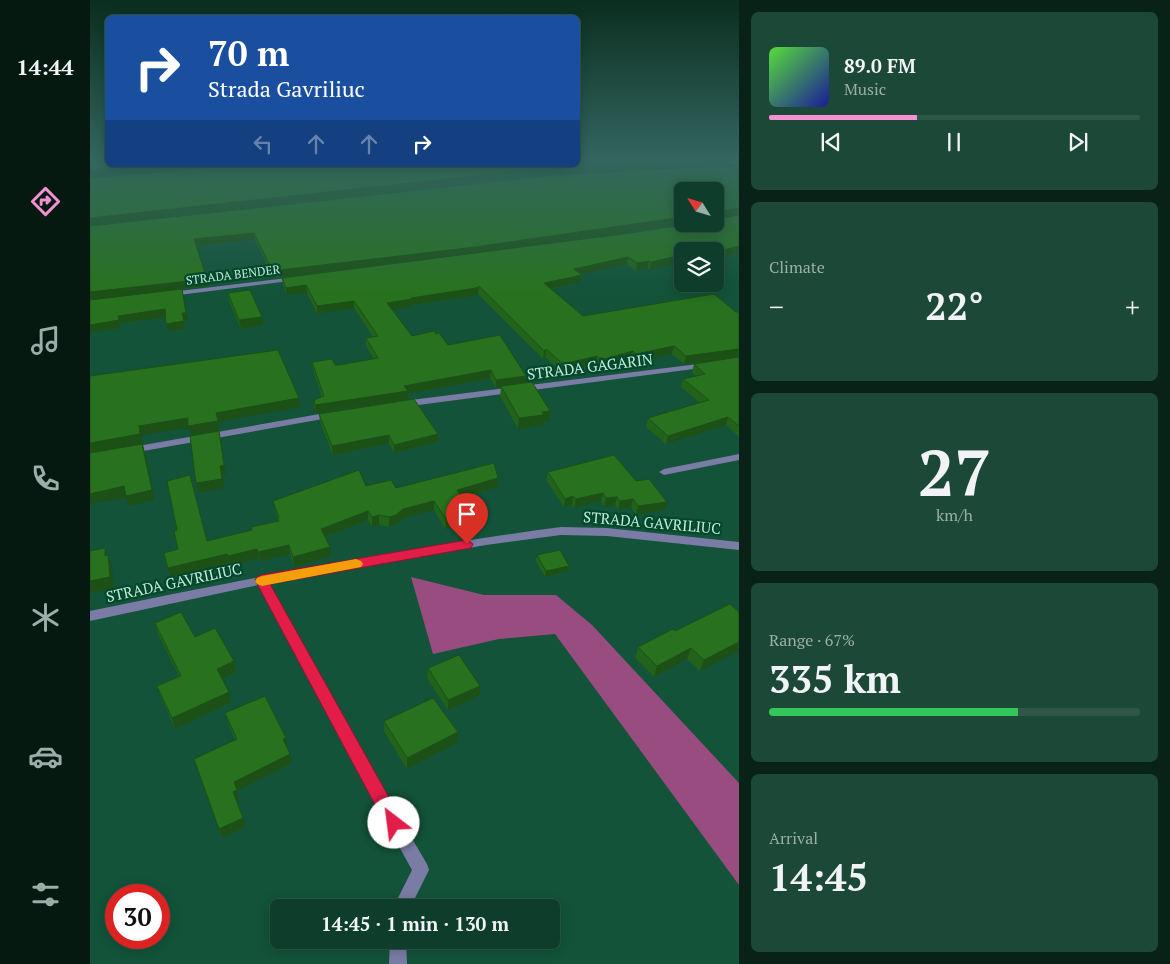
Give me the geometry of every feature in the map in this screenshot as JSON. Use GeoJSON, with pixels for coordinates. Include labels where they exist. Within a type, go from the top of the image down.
{"type":"FeatureCollection","features":[{"type":"Feature","properties":{"kind":"street","name":"STRADA BENDER"},"geometry":{"type":"LineString","coordinates":[[166,295],[300,279]]}},
{"type":"Feature","properties":{"kind":"street","name":"STRADA GAGARIN"},"geometry":{"type":"LineString","coordinates":[[394,406],[713,364]]}},
{"type":"Feature","properties":{"kind":"street"},"geometry":{"type":"LineString","coordinates":[[127,451],[336,414]]}},
{"type":"Feature","properties":{"kind":"street"},"geometry":{"type":"LineString","coordinates":[[664,472],[739,457]]}},
{"type":"Feature","properties":{"kind":"street","name":"STRADA GAVRILIUC"},"geometry":{"type":"LineString","coordinates":[[90,616],[261,580],[486,541],[562,531],[607,532],[739,546]]}},
{"type":"Feature","properties":{"kind":"street"},"geometry":{"type":"LineString","coordinates":[[261,580],[359,761],[421,870],[406,899]]}},
{"type":"Feature","properties":{"kind":"street"},"geometry":{"type":"LineString","coordinates":[[398,949],[398,964]]}},
{"type":"Feature","properties":{"kind":"shaded area"},"geometry":{"type":"Polygon","coordinates":[[[411,577],[484,595],[556,595],[592,625],[739,783],[739,885],[555,634],[499,639],[433,654],[411,577]]]}},
{"type":"Feature","properties":{"kind":"building"},"geometry":{"type":"Polygon","coordinates":[[[90,203],[227,203],[90,218],[90,203]]]}},
{"type":"Feature","properties":{"kind":"building"},"geometry":{"type":"Polygon","coordinates":[[[301,203],[674,203],[674,218],[475,247],[280,270],[272,270],[254,233],[194,239],[207,279],[90,292],[90,226],[301,203]]]}},
{"type":"Feature","properties":{"kind":"building"},"geometry":{"type":"Polygon","coordinates":[[[724,203],[739,203],[739,208],[724,210],[724,203]]]}},
{"type":"Feature","properties":{"kind":"building"},"geometry":{"type":"Polygon","coordinates":[[[739,215],[739,246],[724,250],[724,242],[674,242],[674,257],[637,263],[628,257],[574,269],[582,275],[544,283],[583,316],[714,294],[736,312],[739,312],[739,349],[686,356],[674,346],[636,354],[633,351],[601,360],[597,356],[563,364],[546,349],[544,351],[479,286],[387,303],[412,336],[434,331],[436,334],[439,333],[448,345],[500,335],[526,376],[496,380],[491,370],[404,386],[408,391],[315,405],[314,400],[324,396],[312,362],[332,359],[335,365],[339,365],[378,358],[366,338],[378,336],[354,301],[317,306],[306,285],[286,288],[282,278],[674,226],[674,232],[724,232],[724,218],[739,215]]]}},
{"type":"Feature","properties":{"kind":"building"},"geometry":{"type":"Polygon","coordinates":[[[182,289],[186,313],[182,313],[184,321],[166,324],[165,309],[118,316],[119,320],[90,325],[90,300],[182,289]]]}},
{"type":"Feature","properties":{"kind":"building"},"geometry":{"type":"Polygon","coordinates":[[[250,290],[262,317],[239,320],[228,293],[250,290]]]}},
{"type":"Feature","properties":{"kind":"building"},"geometry":{"type":"Polygon","coordinates":[[[278,350],[299,398],[216,413],[218,421],[188,426],[188,418],[139,426],[140,434],[90,443],[90,376],[278,350]]]}},
{"type":"Feature","properties":{"kind":"building"},"geometry":{"type":"Polygon","coordinates":[[[739,357],[739,426],[728,417],[668,436],[648,418],[709,400],[683,379],[705,374],[694,364],[739,357]]]}},
{"type":"Feature","properties":{"kind":"building"},"geometry":{"type":"Polygon","coordinates":[[[532,382],[550,411],[542,412],[544,415],[519,418],[501,386],[532,382]]]}},
{"type":"Feature","properties":{"kind":"building"},"geometry":{"type":"Polygon","coordinates":[[[414,399],[438,434],[394,445],[389,435],[332,446],[319,414],[414,399]]]}},
{"type":"Feature","properties":{"kind":"building"},"geometry":{"type":"Polygon","coordinates":[[[219,431],[224,465],[220,466],[222,479],[196,483],[190,436],[219,431]]]}},
{"type":"Feature","properties":{"kind":"building"},"geometry":{"type":"Polygon","coordinates":[[[142,444],[152,490],[126,496],[124,486],[90,494],[90,453],[142,444]]]}},
{"type":"Feature","properties":{"kind":"building"},"geometry":{"type":"Polygon","coordinates":[[[614,455],[636,481],[649,479],[667,502],[638,506],[633,499],[620,501],[617,497],[606,498],[603,493],[576,499],[573,496],[565,499],[548,472],[614,455]]]}},
{"type":"Feature","properties":{"kind":"building"},"geometry":{"type":"Polygon","coordinates":[[[494,463],[498,478],[457,490],[465,503],[462,504],[468,513],[446,519],[434,501],[403,509],[396,515],[389,517],[379,515],[372,517],[368,511],[321,529],[330,547],[293,557],[289,545],[258,552],[257,549],[168,568],[164,553],[178,549],[174,531],[177,530],[167,481],[190,475],[207,541],[252,530],[251,527],[279,521],[273,501],[359,470],[366,486],[391,480],[396,488],[494,463]]]}},
{"type":"Feature","properties":{"kind":"building"},"geometry":{"type":"Polygon","coordinates":[[[105,548],[105,556],[108,555],[110,577],[90,581],[90,551],[105,548]]]}},
{"type":"Feature","properties":{"kind":"building"},"geometry":{"type":"Polygon","coordinates":[[[560,550],[569,566],[546,571],[537,555],[560,550]]]}},
{"type":"Feature","properties":{"kind":"building"},"geometry":{"type":"Polygon","coordinates":[[[730,604],[739,612],[739,642],[704,660],[691,648],[657,666],[638,647],[673,629],[675,631],[730,604]]]}},
{"type":"Feature","properties":{"kind":"building"},"geometry":{"type":"Polygon","coordinates":[[[181,612],[195,637],[215,628],[234,661],[217,669],[229,692],[172,718],[157,686],[181,676],[155,623],[181,612]]]}},
{"type":"Feature","properties":{"kind":"building"},"geometry":{"type":"Polygon","coordinates":[[[459,655],[480,686],[448,700],[428,668],[459,655]]]}},
{"type":"Feature","properties":{"kind":"building"},"geometry":{"type":"Polygon","coordinates":[[[265,696],[286,738],[283,739],[290,754],[234,782],[237,790],[233,792],[243,818],[219,829],[194,759],[237,739],[225,713],[265,696]]]}},
{"type":"Feature","properties":{"kind":"building"},"geometry":{"type":"Polygon","coordinates":[[[433,698],[458,732],[407,758],[384,721],[433,698]]]}},
{"type":"Feature","properties":{"kind":"slow traffic"},"geometry":{"type":"LineString","coordinates":[[262,581],[356,564]]}},
{"type":"Feature","properties":{"kind":"route"},"geometry":{"type":"LineString","coordinates":[[394,823],[261,580],[467,544]]}}]}
